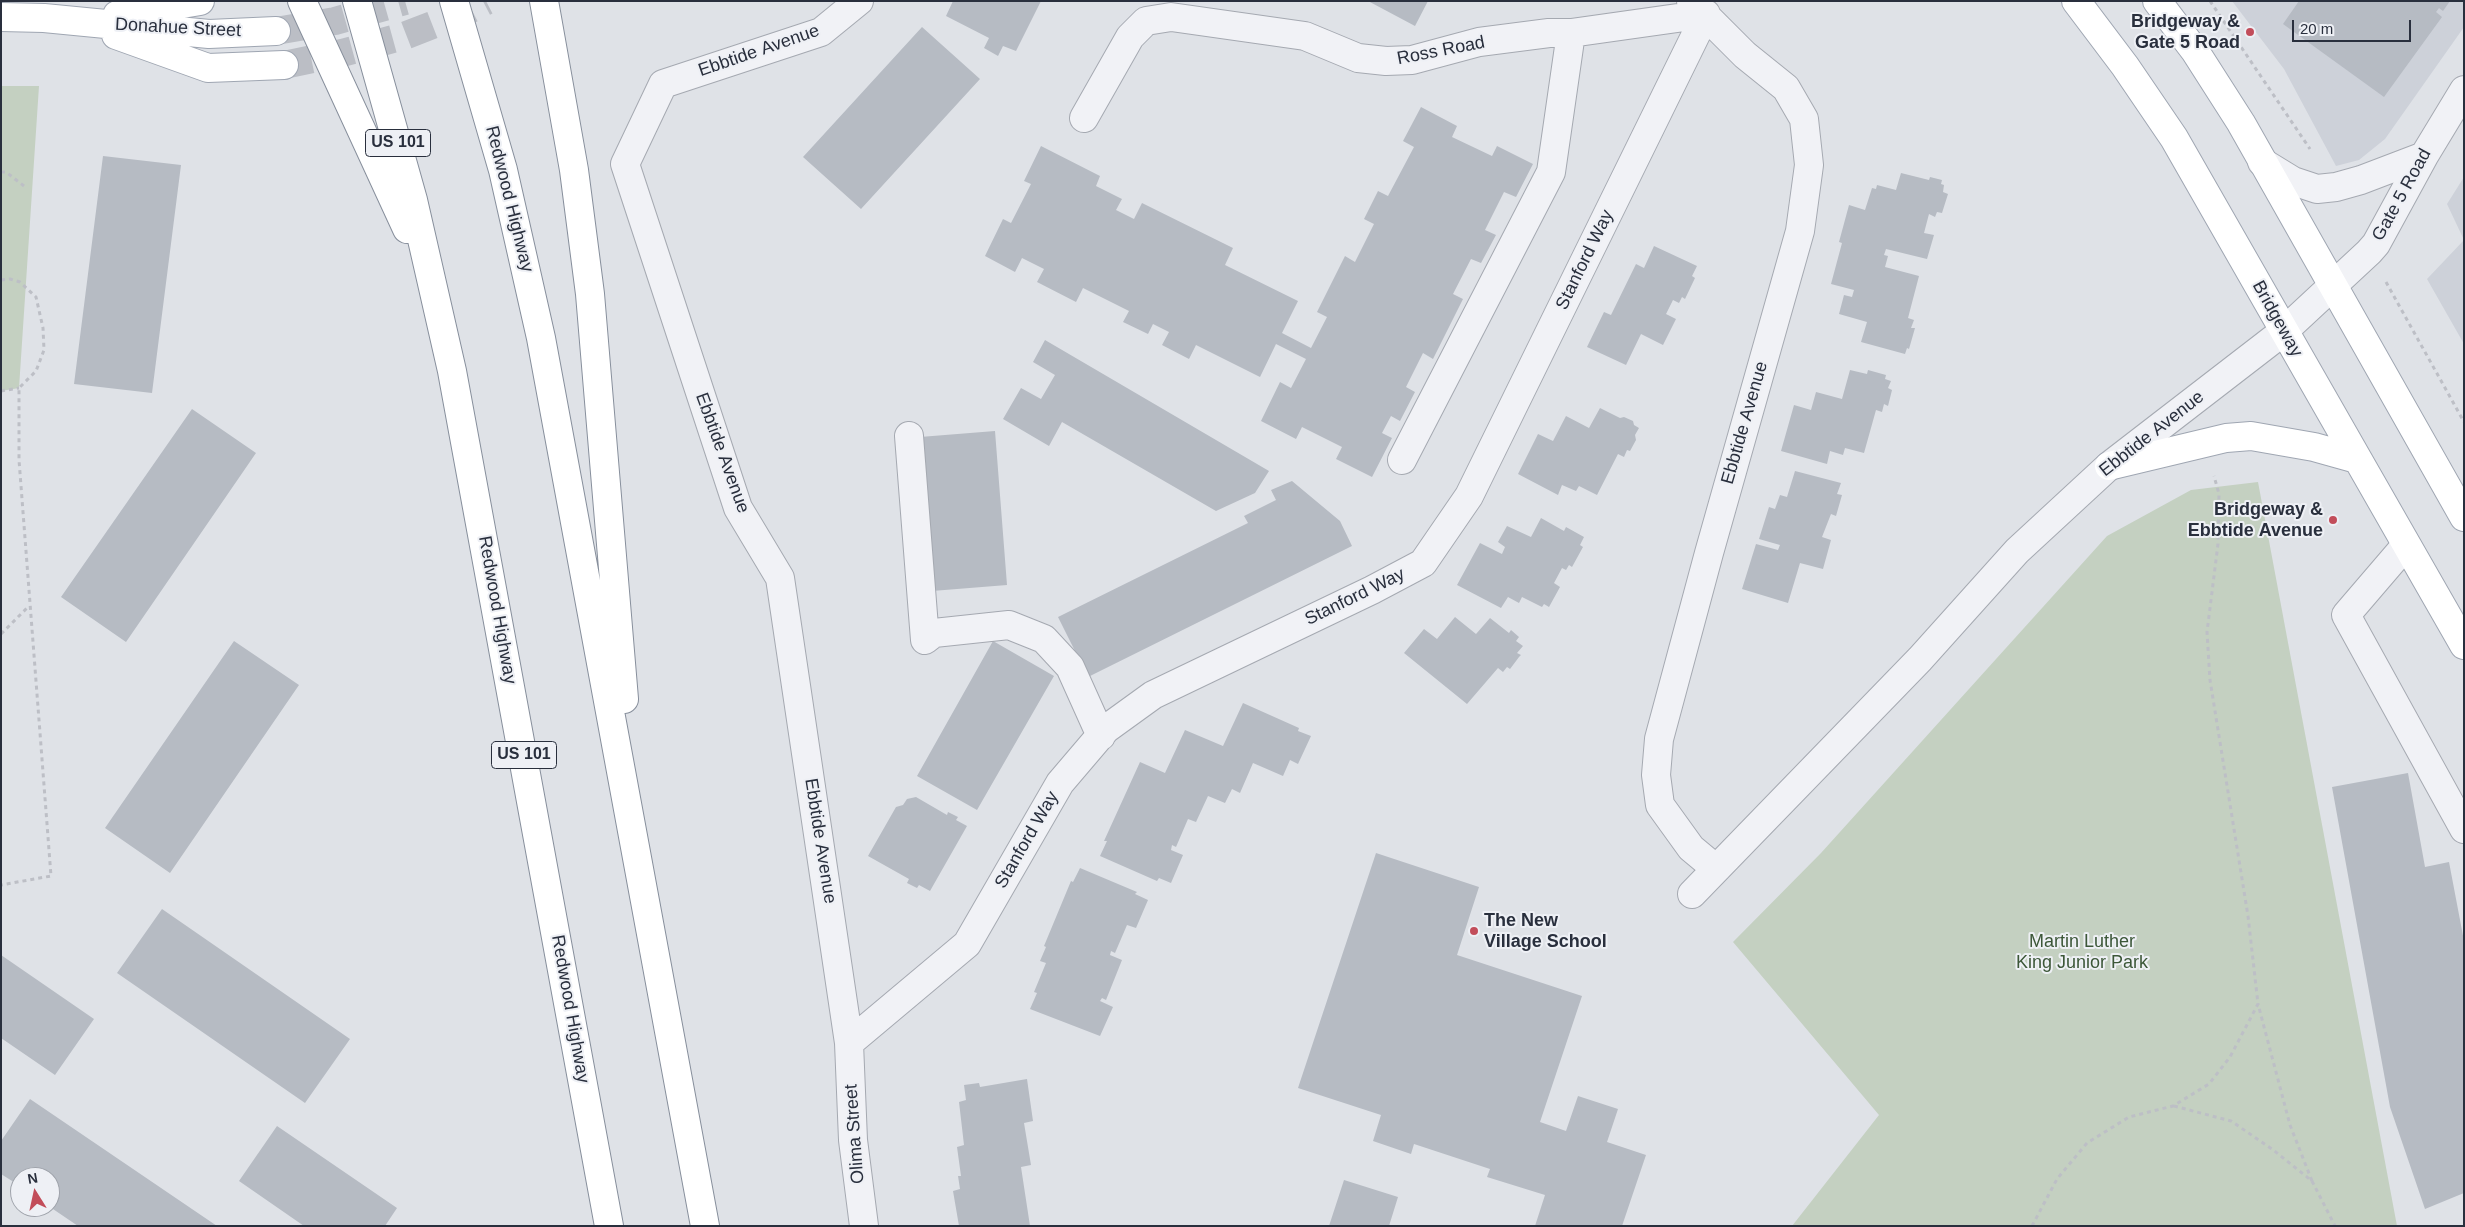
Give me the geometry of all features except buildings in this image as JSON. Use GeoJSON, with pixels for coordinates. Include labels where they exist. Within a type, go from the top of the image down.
{"type":"FeatureCollection","features":[{"type":"Feature","properties":{"kind":"main road","name":"Donahue Street"},"geometry":{"type":"LineString","coordinates":[[80,22],[200,1]]}},
{"type":"Feature","properties":{"kind":"main road"},"geometry":{"type":"LineString","coordinates":[[302,1],[433,286]]}},
{"type":"Feature","properties":{"kind":"main road","name":"Redwood Highway"},"geometry":{"type":"LineString","coordinates":[[357,1],[391,117],[433,286],[482,530],[609,1226]]}},
{"type":"Feature","properties":{"kind":"main road","name":"Redwood Highway"},"geometry":{"type":"LineString","coordinates":[[454,1],[503,170],[537,319],[705,1226]]}},
{"type":"Feature","properties":{"kind":"main road"},"geometry":{"type":"LineString","coordinates":[[544,1],[574,170],[590,294],[605,443],[636,847]]}},
{"type":"Feature","properties":{"kind":"main road","name":"Bridgeway"},"geometry":{"type":"LineString","coordinates":[[2076,1],[2125,66],[2174,138],[2464,646]]}},
{"type":"Feature","properties":{"kind":"main road"},"geometry":{"type":"LineString","coordinates":[[2158,1],[2218,86],[2464,517]]}},
{"type":"Feature","properties":{"kind":"main road","name":"Donahue Street"},"geometry":{"type":"LineString","coordinates":[[1,17],[209,34],[276,31]]}},
{"type":"Feature","properties":{"kind":"main road","name":"Donahue Street"},"geometry":{"type":"LineString","coordinates":[[80,22],[208,68],[284,65]]}},
{"type":"Feature","properties":{"kind":"main road"},"geometry":{"type":"LineString","coordinates":[[2109,466],[2205,443],[2251,436],[2314,447],[2357,459]]}},
{"type":"Feature","properties":{"kind":"street","name":"Ebbtide Avenue"},"geometry":{"type":"LineString","coordinates":[[849,1043],[780,578],[738,508],[625,164],[663,84],[821,32],[859,1]]}},
{"type":"Feature","properties":{"kind":"street","name":"Ebbtide Avenue"},"geometry":{"type":"LineString","coordinates":[[1698,8],[1745,55],[1786,88],[1804,119],[1809,166],[1800,231],[1709,553],[1660,739],[1656,775],[1660,805],[1691,848],[1715,868]]}},
{"type":"Feature","properties":{"kind":"street","name":"Stanford Way"},"geometry":{"type":"LineString","coordinates":[[849,1043],[967,944],[1060,783],[1106,729],[1153,695],[1372,590],[1423,563],[1469,496],[1698,8]]}},
{"type":"Feature","properties":{"kind":"street","name":"Ross Road"},"geometry":{"type":"LineString","coordinates":[[1084,118],[1130,37],[1146,21],[1171,17],[1305,36],[1358,58],[1386,61],[1412,60],[1478,42],[1549,33],[1571,33],[1698,8]]}},
{"type":"Feature","properties":{"kind":"street"},"geometry":{"type":"LineString","coordinates":[[1402,460],[1551,172],[1571,33]]}},
{"type":"Feature","properties":{"kind":"street","name":"Gate 5 Road"},"geometry":{"type":"LineString","coordinates":[[2307,311],[2376,244],[2424,156],[2464,90]]}},
{"type":"Feature","properties":{"kind":"street"},"geometry":{"type":"LineString","coordinates":[[2262,162],[2293,181],[2317,189],[2336,187],[2361,180],[2424,156]]}},
{"type":"Feature","properties":{"kind":"street","name":"Ebbtide Avenue"},"geometry":{"type":"LineString","coordinates":[[1692,894],[1715,868],[1913,666],[2018,551],[2109,466],[2284,331],[2307,311]]}},
{"type":"Feature","properties":{"kind":"street"},"geometry":{"type":"LineString","coordinates":[[909,436],[925,640],[934,633],[1009,625],[1044,639],[1070,667],[1101,736]]}},
{"type":"Feature","properties":{"kind":"street"},"geometry":{"type":"LineString","coordinates":[[2406,545],[2346,615],[2464,830]]}},
{"type":"Feature","properties":{"kind":"street","name":"Olima Street"},"geometry":{"type":"LineString","coordinates":[[849,1043],[853,1140],[864,1226]]}},
{"type":"Feature","properties":{"kind":"path"},"geometry":{"type":"LineString","coordinates":[[1,172],[6,172],[24,186]]}},
{"type":"Feature","properties":{"kind":"path"},"geometry":{"type":"LineString","coordinates":[[1,280],[10,279],[20,282],[36,297],[44,350],[36,371],[20,388],[1,391]]}},
{"type":"Feature","properties":{"kind":"path"},"geometry":{"type":"LineString","coordinates":[[1,885],[50,876],[19,460],[20,388]]}},
{"type":"Feature","properties":{"kind":"path"},"geometry":{"type":"LineString","coordinates":[[2205,443],[2219,494],[2218,544],[2210,591],[2207,632],[2210,680],[2248,916],[2258,1004],[2290,1125],[2312,1181],[2335,1226]]}},
{"type":"Feature","properties":{"kind":"path"},"geometry":{"type":"LineString","coordinates":[[1,634],[30,605]]}},
{"type":"Feature","properties":{"kind":"path"},"geometry":{"type":"LineString","coordinates":[[2032,1226],[2057,1179],[2086,1144],[2129,1117],[2173,1106],[2209,1084],[2230,1058],[2258,1004]]}},
{"type":"Feature","properties":{"kind":"path"},"geometry":{"type":"LineString","coordinates":[[2173,1106],[2231,1121],[2272,1149],[2312,1181]]}},
{"type":"Feature","properties":{"kind":"shaded area"},"geometry":{"type":"Polygon","coordinates":[[[2232,1],[2464,1],[2464,27],[2385,139],[2359,160],[2336,166],[2284,69],[2232,1]]]}},
{"type":"Feature","properties":{"kind":"shaded area"},"geometry":{"type":"Polygon","coordinates":[[[2464,177],[2464,240],[2447,204],[2464,177]]]}},
{"type":"Feature","properties":{"kind":"shaded area"},"geometry":{"type":"Polygon","coordinates":[[[2464,240],[2464,344],[2427,279],[2464,240]]]}},
{"type":"Feature","properties":{"kind":"green space"},"geometry":{"type":"Polygon","coordinates":[[[1,86],[39,86],[19,388],[1,391],[1,86]]]}},
{"type":"Feature","properties":{"kind":"green space","name":"Martin Luther King Junior Park"},"geometry":{"type":"Polygon","coordinates":[[[2258,482],[2397,1226],[1792,1226],[1879,1115],[1733,942],[1821,853],[2107,536],[2191,490],[2258,482]]]}},
{"type":"Feature","properties":{"kind":"tunnel"},"geometry":{"type":"LineString","coordinates":[[276,31],[335,21],[405,1]]}},
{"type":"Feature","properties":{"kind":"tunnel"},"geometry":{"type":"LineString","coordinates":[[284,65],[342,53],[404,36],[463,13],[486,1]]}},
{"type":"Feature","properties":{"kind":"place","name":"Bridgeway & Gate 5 Road"},"geometry":{"type":"Point","coordinates":[2250,32]}},
{"type":"Feature","properties":{"kind":"place","name":"Bridgeway & Ebbtide Avenue"},"geometry":{"type":"Point","coordinates":[2333,520]}},
{"type":"Feature","properties":{"kind":"place","name":"The New Village School"},"geometry":{"type":"Point","coordinates":[1474,931]}}]}
